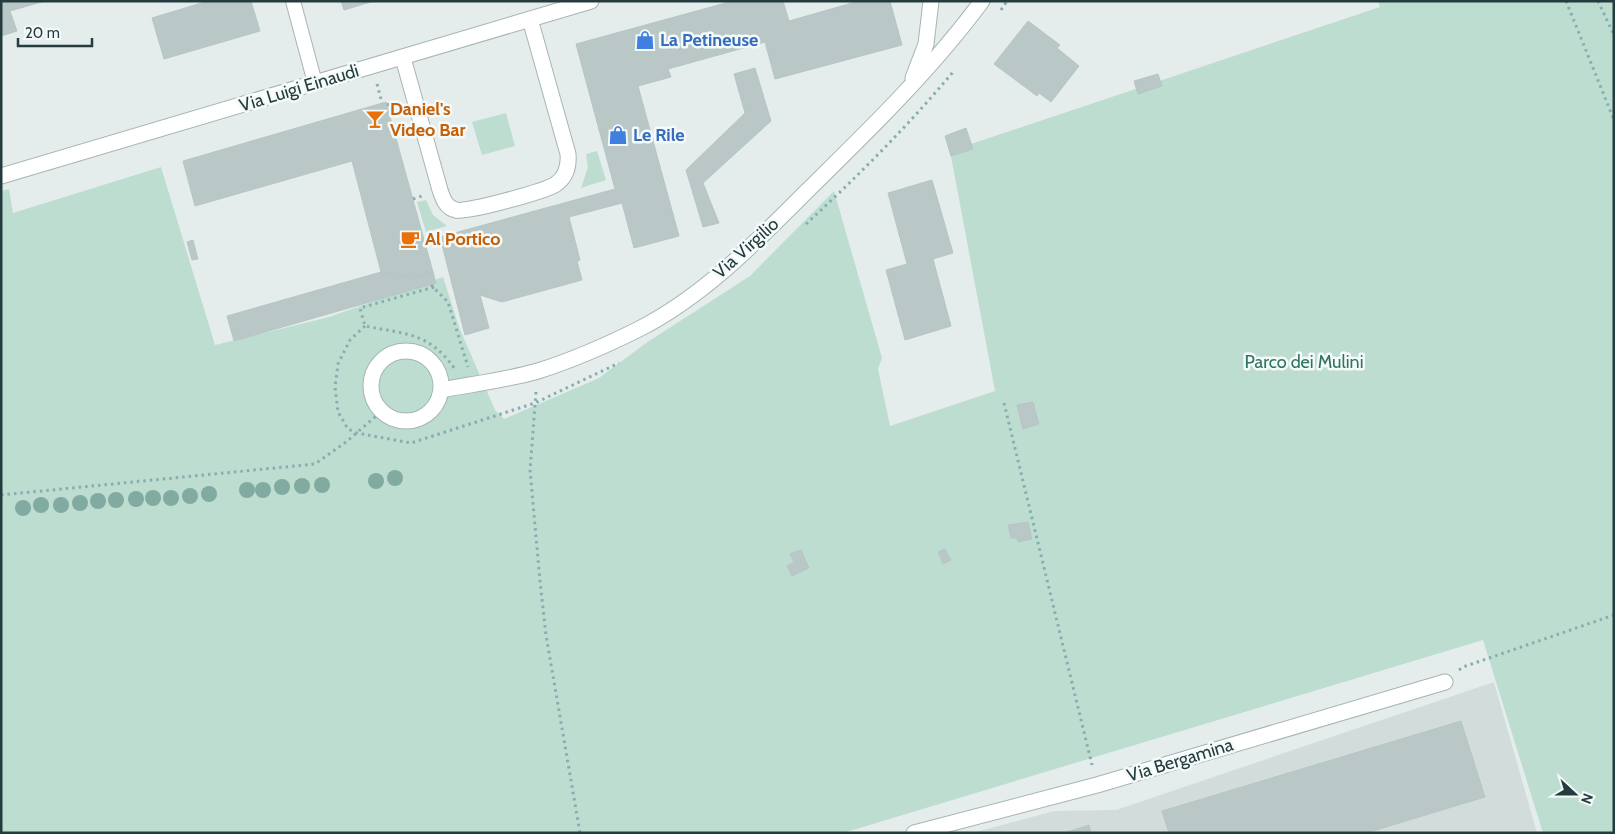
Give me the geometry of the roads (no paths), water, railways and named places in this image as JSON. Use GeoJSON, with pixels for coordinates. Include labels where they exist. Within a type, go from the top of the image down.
{"type":"FeatureCollection","features":[{"type":"Feature","properties":{"kind":"street","name":"Via Luigi Einaudi"},"geometry":{"type":"LineString","coordinates":[[4,176],[591,1]]}},
{"type":"Feature","properties":{"kind":"street"},"geometry":{"type":"LineString","coordinates":[[907,91],[926,44],[931,1]]}},
{"type":"Feature","properties":{"kind":"street","name":"Via Virgilio"},"geometry":{"type":"LineString","coordinates":[[441,390],[471,380],[537,371],[589,352],[641,328],[709,282],[737,260],[907,91],[944,50],[982,1]]}},
{"type":"Feature","properties":{"kind":"street"},"geometry":{"type":"LineString","coordinates":[[402,58],[440,190],[448,207],[454,210],[470,210],[554,186],[561,180],[567,169],[568,154],[530,19]]}},
{"type":"Feature","properties":{"kind":"street"},"geometry":{"type":"LineString","coordinates":[[409,350],[420,353],[430,359],[437,368],[441,390],[439,401],[433,410],[415,421],[394,419],[382,411],[372,396],[371,385],[373,374],[387,356],[398,351],[409,350]]}},
{"type":"Feature","properties":{"kind":"street","name":"Via Bergamina"},"geometry":{"type":"LineString","coordinates":[[914,833],[1097,785],[1445,682]]}},
{"type":"Feature","properties":{"kind":"lane"},"geometry":{"type":"LineString","coordinates":[[293,1],[316,83]]}},
{"type":"Feature","properties":{"kind":"place","name":"La Petineuse"},"geometry":{"type":"Point","coordinates":[645,40]}},
{"type":"Feature","properties":{"kind":"place","name":"Daniel's Video Bar"},"geometry":{"type":"Point","coordinates":[375,119]}},
{"type":"Feature","properties":{"kind":"place","name":"Le Rile"},"geometry":{"type":"Point","coordinates":[618,135]}},
{"type":"Feature","properties":{"kind":"place","name":"Al Portico"},"geometry":{"type":"Point","coordinates":[410,239]}},
{"type":"Feature","properties":{"kind":"park label","name":"Parco dei Mulini"},"geometry":{"type":"Point","coordinates":[1304,362]}}]}
